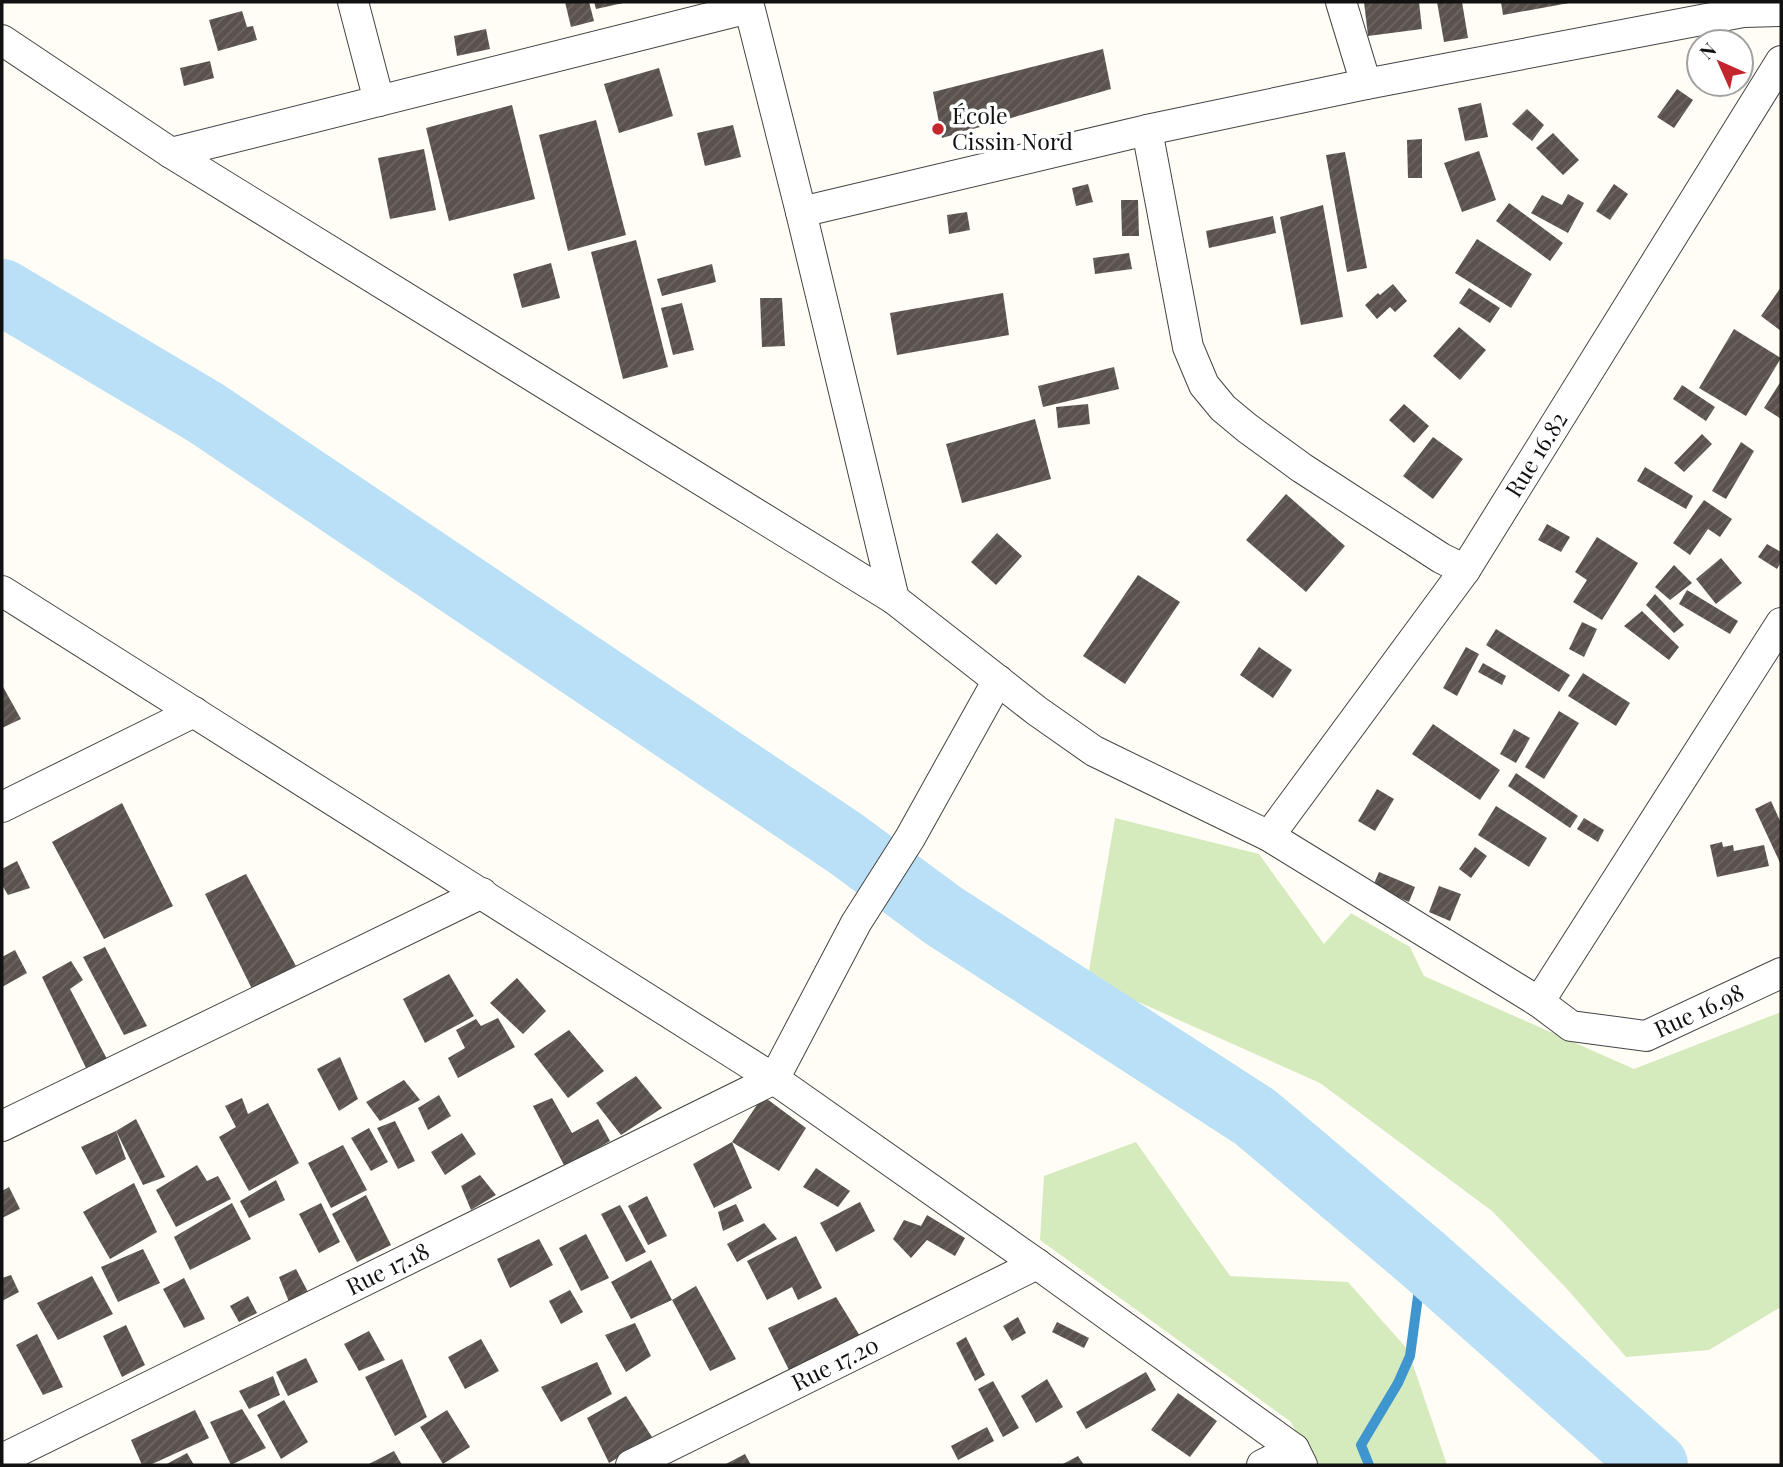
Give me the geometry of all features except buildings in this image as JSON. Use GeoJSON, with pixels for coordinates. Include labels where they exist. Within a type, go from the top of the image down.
{"type":"FeatureCollection","features":[{"type":"Feature","properties":{"kind":"street"},"geometry":{"type":"LineString","coordinates":[[353,2],[379,101]]}},
{"type":"Feature","properties":{"kind":"street"},"geometry":{"type":"LineString","coordinates":[[1341,2],[1366,84]]}},
{"type":"Feature","properties":{"kind":"street"},"geometry":{"type":"LineString","coordinates":[[171,153],[748,5],[802,212],[894,599]]}},
{"type":"Feature","properties":{"kind":"street"},"geometry":{"type":"LineString","coordinates":[[802,212],[1147,130],[1366,84],[1743,12],[1781,10]]}},
{"type":"Feature","properties":{"kind":"street","name":"Rue 16.98"},"geometry":{"type":"LineString","coordinates":[[2,40],[171,153],[894,599],[1094,751],[1269,836],[1539,1002],[1571,1026],[1646,1036],[1781,973]]}},
{"type":"Feature","properties":{"kind":"street","name":"Rue 16.82"},"geometry":{"type":"LineString","coordinates":[[1269,836],[1465,570],[1781,61]]}},
{"type":"Feature","properties":{"kind":"street"},"geometry":{"type":"LineString","coordinates":[[1147,130],[1188,348],[1204,385],[1223,408],[1302,468],[1441,558],[1465,570]]}},
{"type":"Feature","properties":{"kind":"street"},"geometry":{"type":"LineString","coordinates":[[2,591],[774,1079],[1037,1264],[1298,1457]]}},
{"type":"Feature","properties":{"kind":"street"},"geometry":{"type":"LineString","coordinates":[[1539,1002],[1781,623]]}},
{"type":"Feature","properties":{"kind":"street"},"geometry":{"type":"LineString","coordinates":[[1751,671],[1781,655]]}},
{"type":"Feature","properties":{"kind":"street"},"geometry":{"type":"LineString","coordinates":[[774,1079],[856,923],[910,838],[998,680]]}},
{"type":"Feature","properties":{"kind":"street"},"geometry":{"type":"LineString","coordinates":[[2,807],[194,712]]}},
{"type":"Feature","properties":{"kind":"street"},"geometry":{"type":"LineString","coordinates":[[2,1126],[482,893]]}},
{"type":"Feature","properties":{"kind":"street","name":"Rue 17.18"},"geometry":{"type":"LineString","coordinates":[[2,1459],[774,1079]]}},
{"type":"Feature","properties":{"kind":"street","name":"Rue 17.20"},"geometry":{"type":"LineString","coordinates":[[631,1465],[1037,1264]]}},
{"type":"Feature","properties":{"kind":"street"},"geometry":{"type":"LineString","coordinates":[[1262,1465],[1298,1457]]}},
{"type":"Feature","properties":{"kind":"green space"},"geometry":{"type":"Polygon","coordinates":[[[1115,818],[1259,854],[1324,944],[1351,913],[1410,947],[1424,976],[1634,1069],[1781,1012],[1781,1307],[1709,1350],[1626,1357],[1568,1290],[1492,1211],[1320,1083],[1105,987],[1089,970],[1115,818]]]}},
{"type":"Feature","properties":{"kind":"green space"},"geometry":{"type":"Polygon","coordinates":[[[1136,1142],[1230,1276],[1348,1282],[1408,1350],[1447,1465],[1314,1465],[1291,1422],[1040,1240],[1044,1176],[1136,1142]]]}},
{"type":"Feature","properties":{"kind":"waterway"},"geometry":{"type":"LineString","coordinates":[[2,292],[206,413],[845,843],[944,916],[1255,1117],[1423,1259],[1655,1465]]}},
{"type":"Feature","properties":{"kind":"waterway"},"geometry":{"type":"LineString","coordinates":[[1369,1465],[1361,1445],[1398,1383],[1410,1356],[1423,1259]]}},
{"type":"Feature","properties":{"kind":"place","name":"École Cissin Nord"},"geometry":{"type":"Point","coordinates":[938,129]}}]}
